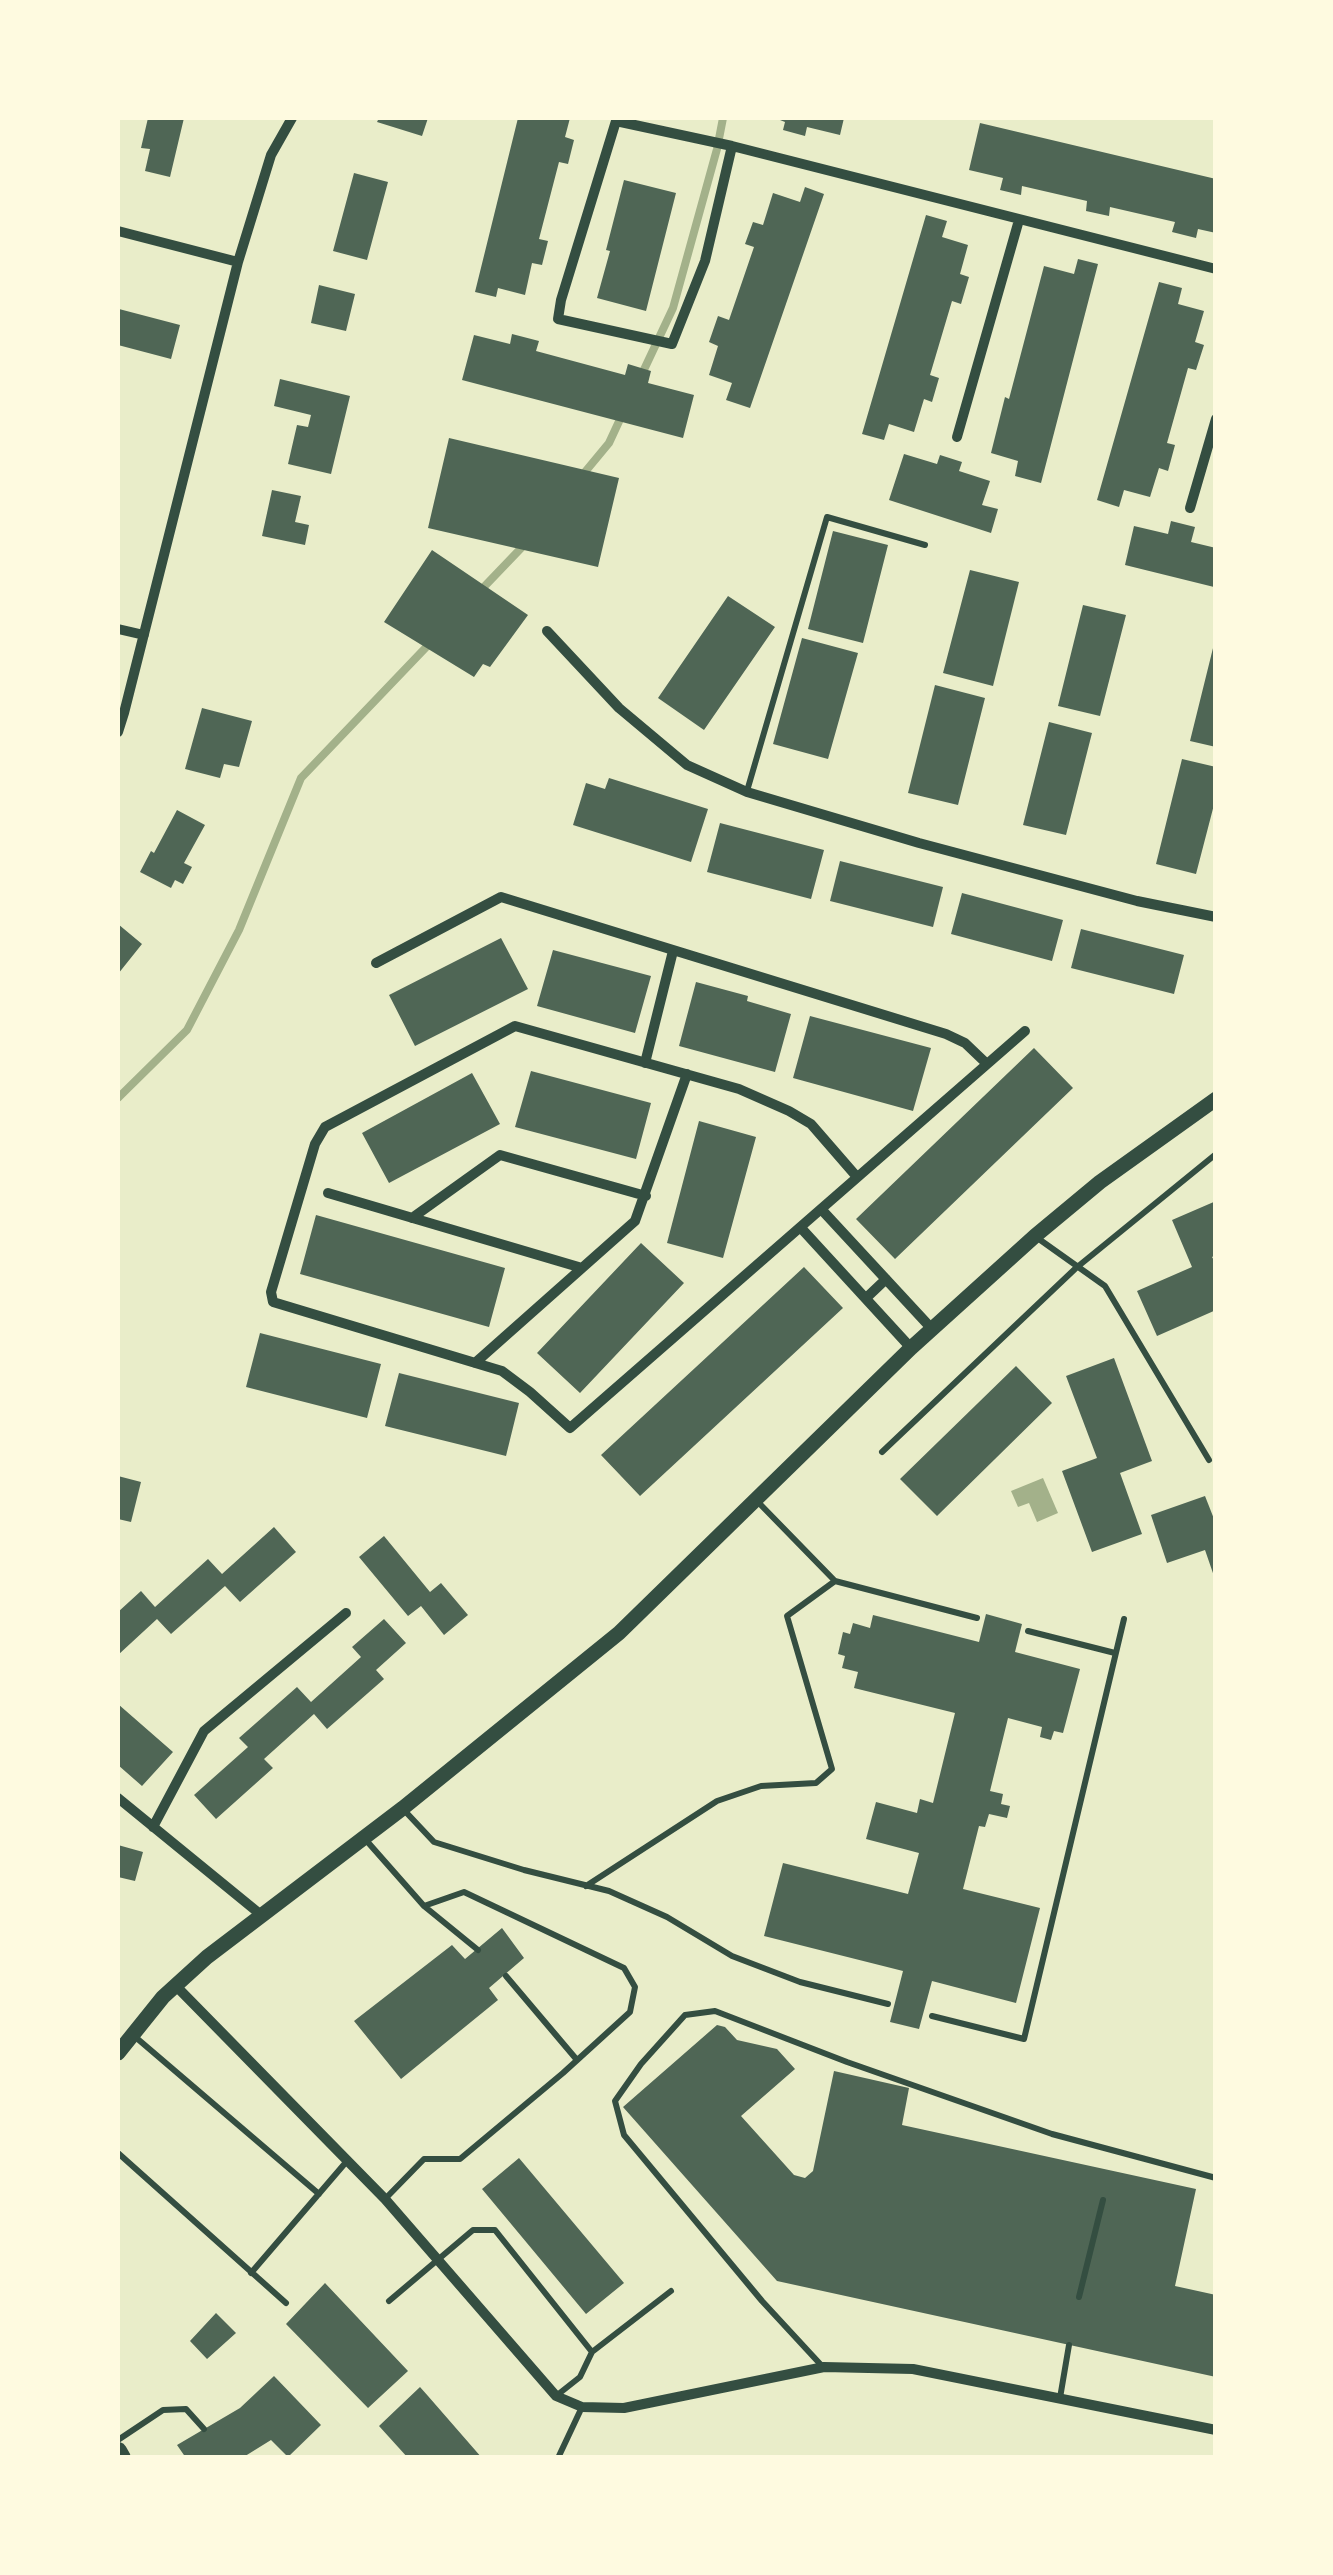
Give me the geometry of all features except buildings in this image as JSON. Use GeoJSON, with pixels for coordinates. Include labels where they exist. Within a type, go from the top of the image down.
{"type":"FeatureCollection","features":[{"type":"Feature","properties":{"kind":"street"},"geometry":{"type":"LineString","coordinates":[[118,732],[238,262],[271,155],[292,118]]}},
{"type":"Feature","properties":{"kind":"street"},"geometry":{"type":"LineString","coordinates":[[732,146],[705,261],[672,344],[558,318],[616,121],[732,146],[1216,270]]}},
{"type":"Feature","properties":{"kind":"street"},"geometry":{"type":"LineString","coordinates":[[957,437],[1020,220]]}},
{"type":"Feature","properties":{"kind":"street"},"geometry":{"type":"LineString","coordinates":[[118,231],[238,262]]}},
{"type":"Feature","properties":{"kind":"street"},"geometry":{"type":"LineString","coordinates":[[1190,508],[1216,419]]}},
{"type":"Feature","properties":{"kind":"street"},"geometry":{"type":"LineString","coordinates":[[118,629],[144,636]]}},
{"type":"Feature","properties":{"kind":"street"},"geometry":{"type":"LineString","coordinates":[[547,631],[620,708],[687,766],[747,792],[955,853],[1137,901],[1216,917]]}},
{"type":"Feature","properties":{"kind":"street"},"geometry":{"type":"LineString","coordinates":[[376,963],[501,897],[946,1034],[965,1043],[987,1064]]}},
{"type":"Feature","properties":{"kind":"street"},"geometry":{"type":"LineString","coordinates":[[646,1063],[673,951]]}},
{"type":"Feature","properties":{"kind":"street"},"geometry":{"type":"LineString","coordinates":[[857,1177],[811,1124],[789,1111],[739,1089],[515,1026],[325,1127],[315,1144],[271,1292],[273,1302],[502,1371],[570,1428],[1025,1031]]}},
{"type":"Feature","properties":{"kind":"street"},"geometry":{"type":"LineString","coordinates":[[475,1363],[635,1221],[687,1074]]}},
{"type":"Feature","properties":{"kind":"street"},"geometry":{"type":"LineString","coordinates":[[118,2054],[175,1985],[619,1633],[911,1348],[1035,1236],[1100,1182],[1214,1103]]}},
{"type":"Feature","properties":{"kind":"street"},"geometry":{"type":"LineString","coordinates":[[412,1218],[500,1155],[646,1196]]}},
{"type":"Feature","properties":{"kind":"street"},"geometry":{"type":"LineString","coordinates":[[328,1193],[582,1268]]}},
{"type":"Feature","properties":{"kind":"street"},"geometry":{"type":"LineString","coordinates":[[822,1210],[932,1328]]}},
{"type":"Feature","properties":{"kind":"street"},"geometry":{"type":"LineString","coordinates":[[802,1228],[911,1348]]}},
{"type":"Feature","properties":{"kind":"street"},"geometry":{"type":"LineString","coordinates":[[866,1298],[886,1280]]}},
{"type":"Feature","properties":{"kind":"street"},"geometry":{"type":"LineString","coordinates":[[154,1827],[204,1731],[346,1614]]}},
{"type":"Feature","properties":{"kind":"street"},"geometry":{"type":"LineString","coordinates":[[118,1798],[260,1914]]}},
{"type":"Feature","properties":{"kind":"street"},"geometry":{"type":"LineString","coordinates":[[175,1985],[385,2199],[556,2396],[582,2407],[624,2408],[824,2367],[913,2369],[1216,2430]]}},
{"type":"Feature","properties":{"kind":"lane"},"geometry":{"type":"LineString","coordinates":[[747,792],[827,517],[925,545]]}},
{"type":"Feature","properties":{"kind":"lane"},"geometry":{"type":"LineString","coordinates":[[882,1452],[1076,1268],[1216,1154]]}},
{"type":"Feature","properties":{"kind":"lane"},"geometry":{"type":"LineString","coordinates":[[1035,1236],[1105,1286],[1209,1460]]}},
{"type":"Feature","properties":{"kind":"lane"},"geometry":{"type":"LineString","coordinates":[[756,1500],[835,1581],[976,1618]]}},
{"type":"Feature","properties":{"kind":"lane"},"geometry":{"type":"LineString","coordinates":[[586,1886],[717,1801],[761,1786],[816,1783],[832,1770],[787,1616],[835,1581]]}},
{"type":"Feature","properties":{"kind":"lane"},"geometry":{"type":"LineString","coordinates":[[932,2016],[1024,2039],[1124,1619]]}},
{"type":"Feature","properties":{"kind":"lane"},"geometry":{"type":"LineString","coordinates":[[1028,1631],[1116,1653]]}},
{"type":"Feature","properties":{"kind":"lane"},"geometry":{"type":"LineString","coordinates":[[402,1808],[434,1842],[609,1891],[667,1917],[732,1956],[800,1982],[888,2004]]}},
{"type":"Feature","properties":{"kind":"lane"},"geometry":{"type":"LineString","coordinates":[[364,1838],[424,1906],[478,1950]]}},
{"type":"Feature","properties":{"kind":"lane"},"geometry":{"type":"LineString","coordinates":[[385,2199],[424,2159],[460,2159],[577,2060],[630,2012],[635,1986],[624,1968],[464,1892],[424,1906]]}},
{"type":"Feature","properties":{"kind":"lane"},"geometry":{"type":"LineString","coordinates":[[506,1976],[577,2060]]}},
{"type":"Feature","properties":{"kind":"lane"},"geometry":{"type":"LineString","coordinates":[[824,2367],[762,2301],[624,2135],[614,2101],[685,2015],[715,2011],[1052,2134],[1216,2178]]}},
{"type":"Feature","properties":{"kind":"lane"},"geometry":{"type":"LineString","coordinates":[[132,2034],[320,2194]]}},
{"type":"Feature","properties":{"kind":"lane"},"geometry":{"type":"LineString","coordinates":[[1216,2069],[1216,2080]]}},
{"type":"Feature","properties":{"kind":"lane"},"geometry":{"type":"LineString","coordinates":[[118,2153],[286,2304]]}},
{"type":"Feature","properties":{"kind":"lane"},"geometry":{"type":"LineString","coordinates":[[252,2273],[347,2161]]}},
{"type":"Feature","properties":{"kind":"lane"},"geometry":{"type":"LineString","coordinates":[[1079,2297],[1103,2200]]}},
{"type":"Feature","properties":{"kind":"lane"},"geometry":{"type":"LineString","coordinates":[[389,2301],[473,2230],[495,2230],[592,2352]]}},
{"type":"Feature","properties":{"kind":"lane"},"geometry":{"type":"LineString","coordinates":[[556,2396],[580,2377],[592,2352],[671,2292]]}},
{"type":"Feature","properties":{"kind":"lane"},"geometry":{"type":"LineString","coordinates":[[1060,2398],[1069,2345]]}},
{"type":"Feature","properties":{"kind":"lane"},"geometry":{"type":"LineString","coordinates":[[558,2458],[582,2407]]}},
{"type":"Feature","properties":{"kind":"lane"},"geometry":{"type":"LineString","coordinates":[[118,2440],[163,2410],[186,2409],[204,2429]]}},
{"type":"Feature","properties":{"kind":"shaded area"},"geometry":{"type":"Polygon","coordinates":[[[1043,1478],[1058,1513],[1037,1522],[1029,1503],[1018,1507],[1011,1491],[1043,1478]]]}},
{"type":"Feature","properties":{"kind":"waterway"},"geometry":{"type":"LineString","coordinates":[[641,376],[673,308],[723,118]]}},
{"type":"Feature","properties":{"kind":"waterway"},"geometry":{"type":"LineString","coordinates":[[580,478],[609,443],[622,415]]}},
{"type":"Feature","properties":{"kind":"waterway"},"geometry":{"type":"LineString","coordinates":[[481,590],[526,543]]}},
{"type":"Feature","properties":{"kind":"waterway"},"geometry":{"type":"LineString","coordinates":[[118,1098],[187,1030],[239,930],[301,778],[433,640]]}}]}
